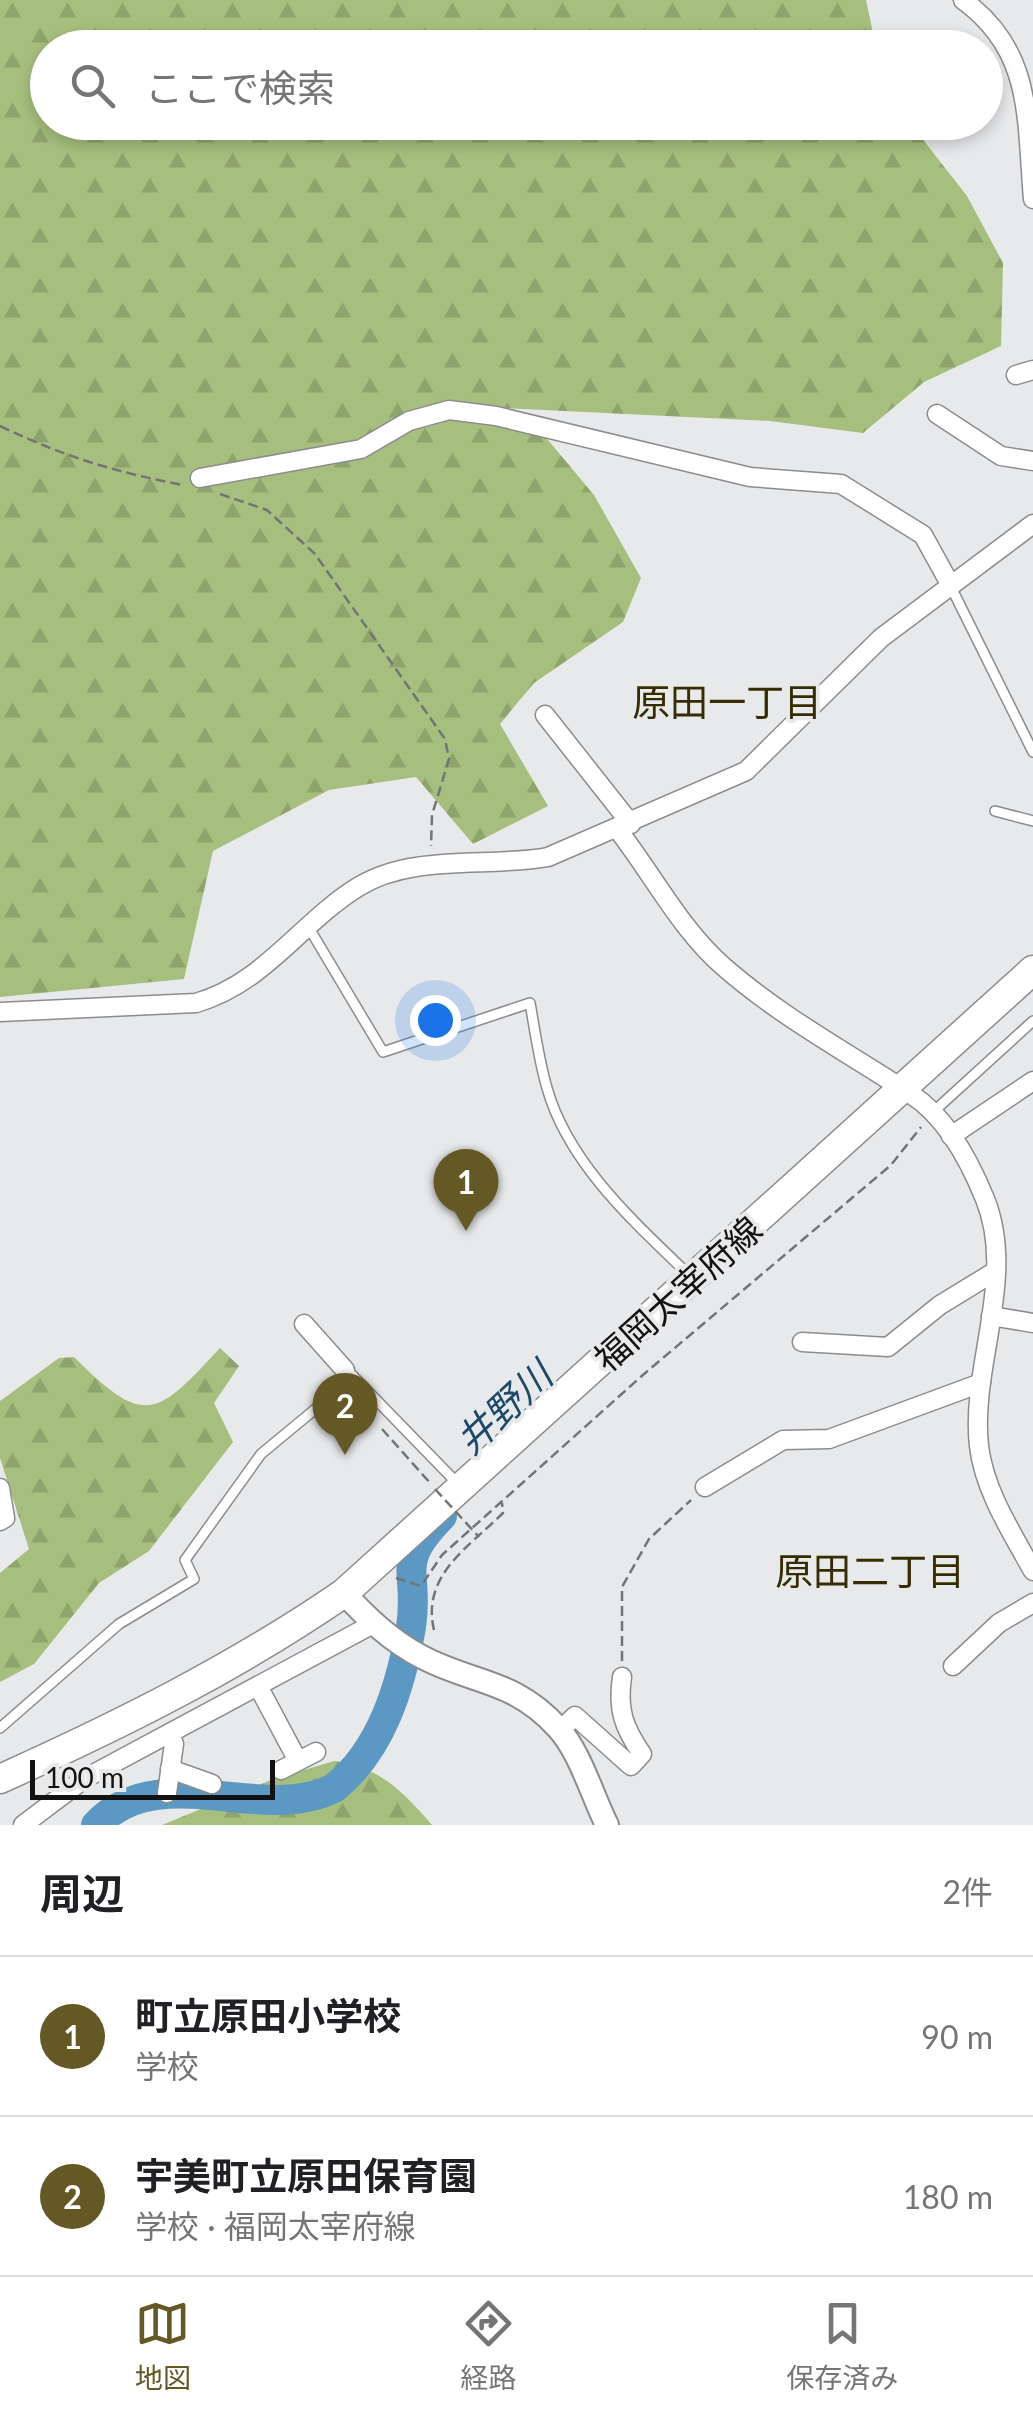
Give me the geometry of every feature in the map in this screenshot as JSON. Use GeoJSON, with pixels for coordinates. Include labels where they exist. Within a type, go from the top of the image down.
{"type":"FeatureCollection","features":[{"type":"Feature","properties":{"kind":"main road","name":"福岡太宰府線"},"geometry":{"type":"LineString","coordinates":[[0,1779],[138,1717],[243,1658],[344,1593],[1033,970]]}},
{"type":"Feature","properties":{"kind":"street"},"geometry":{"type":"LineString","coordinates":[[962,0],[992,19],[1001,30]]}},
{"type":"Feature","properties":{"kind":"street"},"geometry":{"type":"LineString","coordinates":[[1003,33],[1024,81],[1032,139],[1033,199]]}},
{"type":"Feature","properties":{"kind":"street"},"geometry":{"type":"LineString","coordinates":[[202,486],[361,448],[410,421],[449,410],[496,416],[750,476],[841,484],[922,535],[950,584]]}},
{"type":"Feature","properties":{"kind":"street"},"geometry":{"type":"LineString","coordinates":[[937,414],[1001,456],[1033,460]]}},
{"type":"Feature","properties":{"kind":"street"},"geometry":{"type":"LineString","coordinates":[[0,1012],[196,1003],[245,982],[360,886],[429,866],[548,857],[746,771],[882,638],[1033,524]]}},
{"type":"Feature","properties":{"kind":"street"},"geometry":{"type":"LineString","coordinates":[[545,716],[624,827],[678,915],[724,967],[914,1096],[966,1156],[987,1204],[994,1272],[978,1445],[1000,1510],[1033,1570]]}},
{"type":"Feature","properties":{"kind":"street"},"geometry":{"type":"LineString","coordinates":[[951,1136],[1033,1081]]}},
{"type":"Feature","properties":{"kind":"street"},"geometry":{"type":"LineString","coordinates":[[802,1342],[888,1347],[940,1305],[994,1272]]}},
{"type":"Feature","properties":{"kind":"street"},"geometry":{"type":"LineString","coordinates":[[991,1316],[1033,1323]]}},
{"type":"Feature","properties":{"kind":"street"},"geometry":{"type":"LineString","coordinates":[[304,1324],[350,1373]]}},
{"type":"Feature","properties":{"kind":"street"},"geometry":{"type":"LineString","coordinates":[[705,1487],[783,1440],[829,1439],[981,1383]]}},
{"type":"Feature","properties":{"kind":"street"},"geometry":{"type":"LineString","coordinates":[[0,1488],[5,1518],[0,1520]]}},
{"type":"Feature","properties":{"kind":"street"},"geometry":{"type":"LineString","coordinates":[[344,1593],[374,1624],[424,1658],[504,1685],[560,1730],[607,1825]]}},
{"type":"Feature","properties":{"kind":"street"},"geometry":{"type":"LineString","coordinates":[[953,1666],[999,1623],[1033,1603]]}},
{"type":"Feature","properties":{"kind":"street"},"geometry":{"type":"LineString","coordinates":[[23,1825],[84,1779],[374,1624]]}},
{"type":"Feature","properties":{"kind":"street"},"geometry":{"type":"LineString","coordinates":[[560,1730],[576,1716],[631,1766],[642,1754],[623,1726],[618,1699],[622,1678]]}},
{"type":"Feature","properties":{"kind":"street"},"geometry":{"type":"LineString","coordinates":[[258,1686],[290,1765],[316,1752]]}},
{"type":"Feature","properties":{"kind":"street"},"geometry":{"type":"LineString","coordinates":[[167,1793],[174,1744],[170,1733]]}},
{"type":"Feature","properties":{"kind":"street"},"geometry":{"type":"LineString","coordinates":[[170,1769],[212,1784]]}},
{"type":"Feature","properties":{"kind":"lane"},"geometry":{"type":"LineString","coordinates":[[950,584],[1033,752]]}},
{"type":"Feature","properties":{"kind":"lane"},"geometry":{"type":"LineString","coordinates":[[994,811],[1033,821]]}},
{"type":"Feature","properties":{"kind":"lane"},"geometry":{"type":"LineString","coordinates":[[309,928],[383,1052],[530,1003],[547,1091],[573,1142],[631,1219],[693,1279]]}},
{"type":"Feature","properties":{"kind":"lane"},"geometry":{"type":"LineString","coordinates":[[930,1114],[1033,1020]]}},
{"type":"Feature","properties":{"kind":"lane"},"geometry":{"type":"LineString","coordinates":[[0,1728],[119,1624],[194,1579],[185,1560],[261,1454],[350,1373],[461,1488]]}},
{"type":"Feature","properties":{"kind":"path"},"geometry":{"type":"LineString","coordinates":[[0,426],[48,451],[106,470],[202,486],[267,510],[316,554],[446,739],[448,759],[432,815],[429,866]]}},
{"type":"Feature","properties":{"kind":"path"},"geometry":{"type":"LineString","coordinates":[[386,1575],[420,1586],[442,1554],[644,1374],[890,1165],[930,1114]]}},
{"type":"Feature","properties":{"kind":"path"},"geometry":{"type":"LineString","coordinates":[[382,1429],[478,1538]]}},
{"type":"Feature","properties":{"kind":"path"},"geometry":{"type":"LineString","coordinates":[[622,1678],[622,1587],[650,1539],[705,1487]]}},
{"type":"Feature","properties":{"kind":"path"},"geometry":{"type":"LineString","coordinates":[[434,1630],[430,1613],[448,1562],[503,1513],[502,1501]]}},
{"type":"Feature","properties":{"kind":"green space"},"geometry":{"type":"Polygon","coordinates":[[[0,0],[866,0],[872,30],[30,30],[30,140],[923,140],[967,196],[1003,263],[1001,346],[924,382],[863,433],[770,421],[505,408],[548,440],[594,495],[641,578],[623,622],[534,683],[500,724],[548,806],[473,844],[416,777],[329,790],[213,851],[184,979],[0,997],[0,0]]]}},
{"type":"Feature","properties":{"kind":"green space"},"geometry":{"type":"Polygon","coordinates":[[[220,1348],[239,1366],[214,1403],[233,1442],[149,1551],[99,1583],[34,1664],[0,1682],[0,1573],[29,1549],[0,1458],[0,1401],[59,1358],[74,1357],[118,1395],[135,1404],[150,1405],[180,1388],[220,1348]]]}},
{"type":"Feature","properties":{"kind":"green space"},"geometry":{"type":"Polygon","coordinates":[[[334,1761],[364,1768],[389,1782],[432,1825],[162,1825],[271,1780],[334,1761]]]}},
{"type":"Feature","properties":{"kind":"waterway","name":"井野川"},"geometry":{"type":"LineString","coordinates":[[96,1825],[121,1806],[150,1796],[275,1800],[306,1797],[334,1788],[351,1773],[377,1736],[395,1693],[411,1627],[413,1558],[442,1516]]}},
{"type":"Feature","properties":{"kind":"place","name":"町立原田小学校"},"geometry":{"type":"Point","coordinates":[466,1231]}},
{"type":"Feature","properties":{"kind":"place","name":"宇美町立原田保育園"},"geometry":{"type":"Point","coordinates":[345,1455]}},
{"type":"Feature","properties":{"kind":"district","name":"原田一丁目"},"geometry":{"type":"Point","coordinates":[727,701]}},
{"type":"Feature","properties":{"kind":"district","name":"原田二丁目"},"geometry":{"type":"Point","coordinates":[870,1570]}}]}
